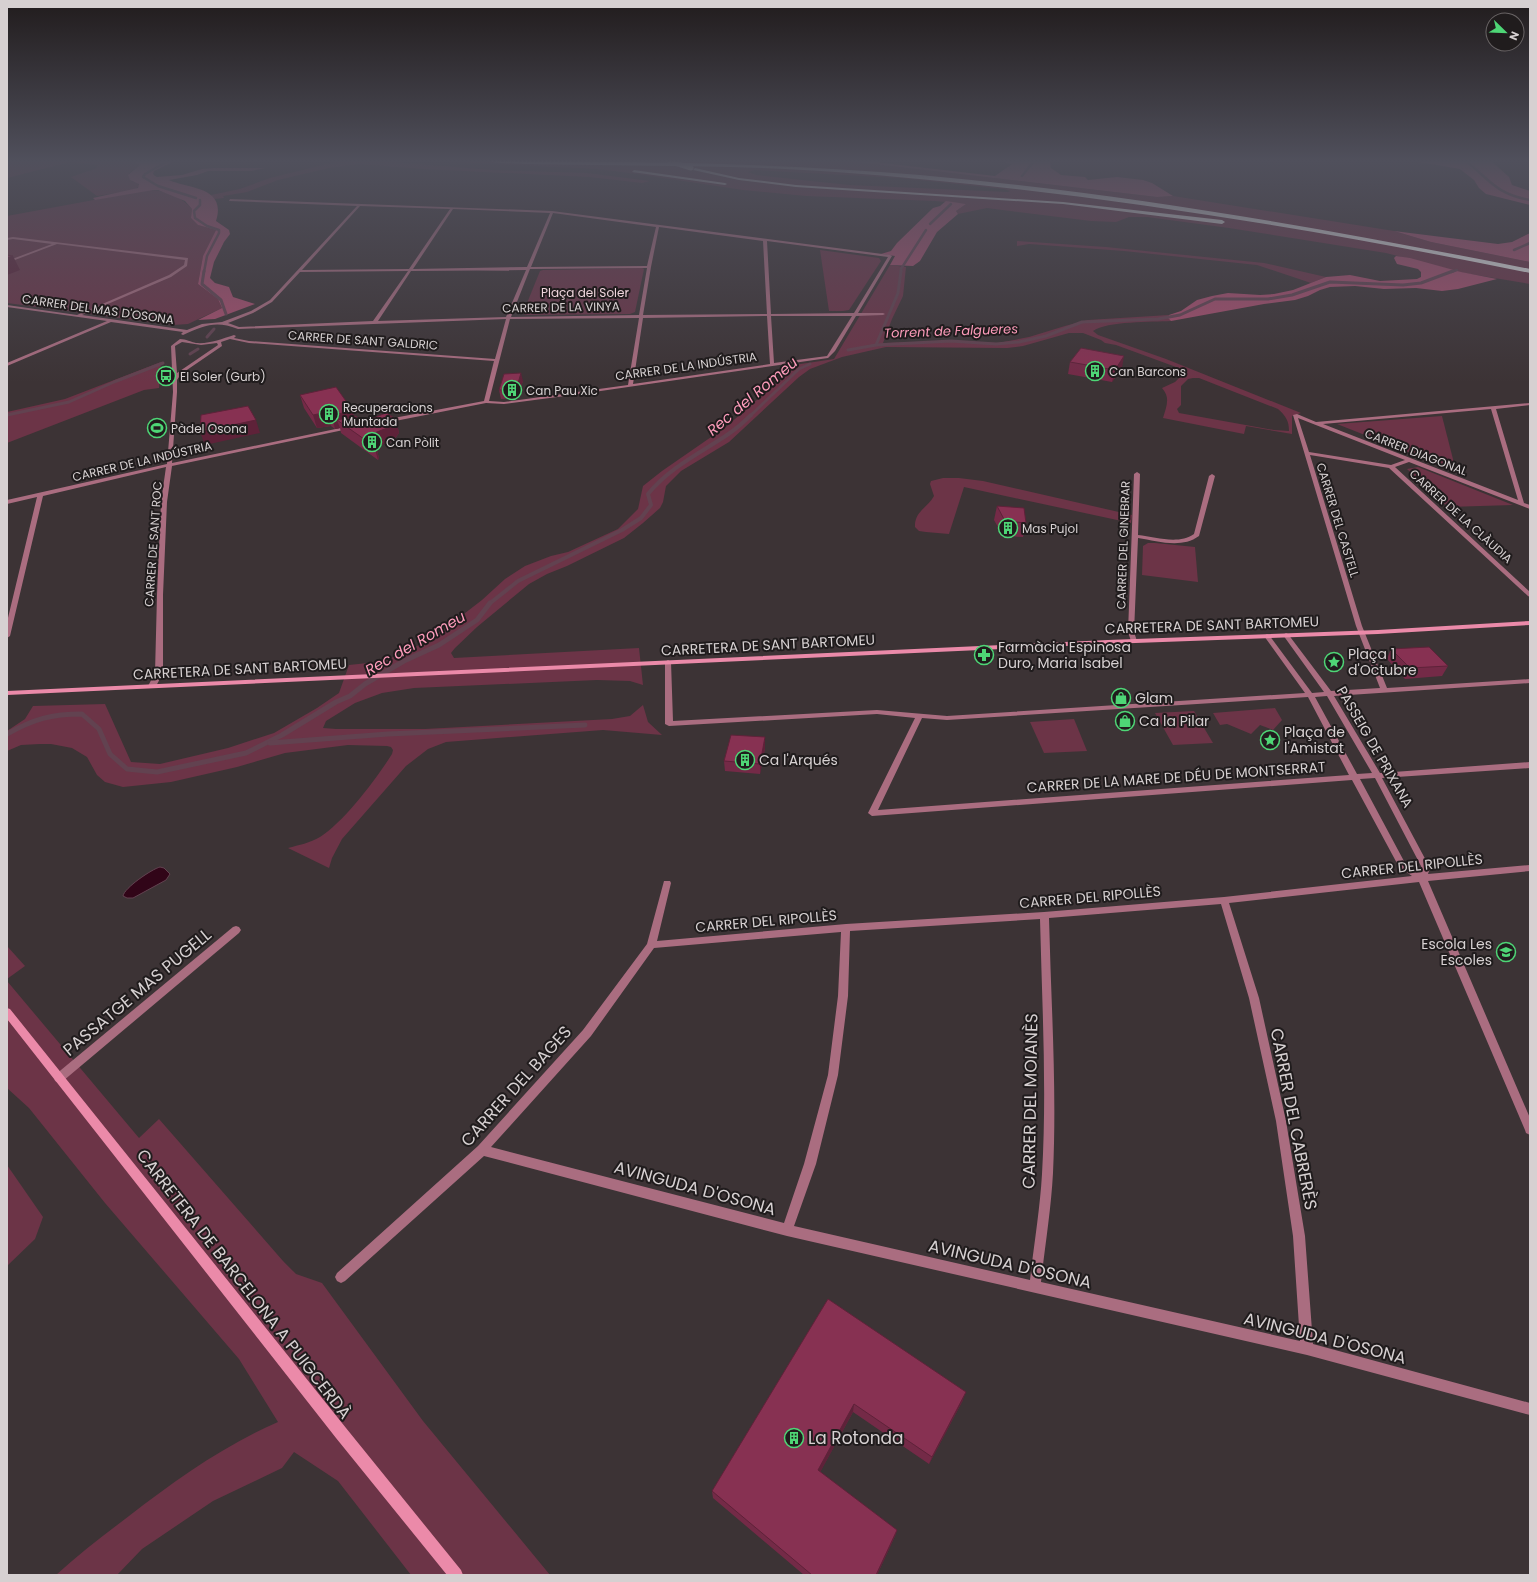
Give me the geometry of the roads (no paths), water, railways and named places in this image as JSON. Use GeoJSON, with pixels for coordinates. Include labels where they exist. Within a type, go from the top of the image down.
{"type":"FeatureCollection","features":[{"type":"Feature","properties":{"kind":"highway"},"geometry":{"type":"LineString","coordinates":[[1306,235],[1398,250],[1530,276]]}},
{"type":"Feature","properties":{"kind":"highway"},"geometry":{"type":"LineString","coordinates":[[1343,235],[1530,271]]}},
{"type":"Feature","properties":{"kind":"highway"},"geometry":{"type":"LineString","coordinates":[[1377,235],[1530,265]]}},
{"type":"Feature","properties":{"kind":"street"},"geometry":{"type":"LineString","coordinates":[[238,328],[238,332],[229,338],[219,341],[199,344],[182,340],[181,337],[186,331],[202,326],[221,324],[261,308],[271,301],[332,235]]}},
{"type":"Feature","properties":{"kind":"street"},"geometry":{"type":"LineString","coordinates":[[375,322],[434,235]]}},
{"type":"Feature","properties":{"kind":"street"},"geometry":{"type":"LineString","coordinates":[[486,402],[508,318],[542,235]]}},
{"type":"Feature","properties":{"kind":"street"},"geometry":{"type":"LineString","coordinates":[[630,386],[649,267],[656,235]]}},
{"type":"Feature","properties":{"kind":"street"},"geometry":{"type":"LineString","coordinates":[[728,235],[890,256],[855,314]]}},
{"type":"Feature","properties":{"kind":"street"},"geometry":{"type":"LineString","coordinates":[[7,239],[13,238],[187,259],[186,265],[170,276],[77,316]]}},
{"type":"Feature","properties":{"kind":"street"},"geometry":{"type":"LineString","coordinates":[[765,240],[772,365]]}},
{"type":"Feature","properties":{"kind":"street"},"geometry":{"type":"LineString","coordinates":[[7,262],[58,243]]}},
{"type":"Feature","properties":{"kind":"street"},"geometry":{"type":"LineString","coordinates":[[299,271],[649,267]]}},
{"type":"Feature","properties":{"kind":"street","name":"CARRER DEL MAS D'OSONA"},"geometry":{"type":"LineString","coordinates":[[7,306],[186,331]]}},
{"type":"Feature","properties":{"kind":"street","name":"CARRER DE LA INDÚSTRIA"},"geometry":{"type":"LineString","coordinates":[[378,422],[486,402],[504,403],[828,357],[855,314]]}},
{"type":"Feature","properties":{"kind":"street","name":"CARRER DE LA VINYA"},"geometry":{"type":"LineString","coordinates":[[221,324],[232,325],[238,328],[252,326],[508,318],[883,314]]}},
{"type":"Feature","properties":{"kind":"street"},"geometry":{"type":"LineString","coordinates":[[7,365],[110,321]]}},
{"type":"Feature","properties":{"kind":"street","name":"CARRER DE SANT GALDRIC"},"geometry":{"type":"LineString","coordinates":[[229,338],[249,342],[496,360]]}},
{"type":"Feature","properties":{"kind":"street","name":"CARRER DE SANT ROC"},"geometry":{"type":"LineString","coordinates":[[152,686],[158,673],[164,502],[175,379],[173,346],[182,340]]}},
{"type":"Feature","properties":{"kind":"street"},"geometry":{"type":"LineString","coordinates":[[175,379],[179,373],[220,345],[219,341]]}},
{"type":"Feature","properties":{"kind":"street"},"geometry":{"type":"LineString","coordinates":[[1314,423],[1530,404]]}},
{"type":"Feature","properties":{"kind":"street"},"geometry":{"type":"LineString","coordinates":[[1493,408],[1522,504]]}},
{"type":"Feature","properties":{"kind":"street","name":"CARRER DIAGONAL"},"geometry":{"type":"LineString","coordinates":[[1295,415],[1530,507]]}},
{"type":"Feature","properties":{"kind":"street","name":"CARRER DEL CASTELL"},"geometry":{"type":"LineString","coordinates":[[1295,415],[1361,632]]}},
{"type":"Feature","properties":{"kind":"street","name":"CARRER DE LA INDÚSTRIA"},"geometry":{"type":"LineString","coordinates":[[7,502],[168,467],[185,461],[354,427]]}},
{"type":"Feature","properties":{"kind":"street"},"geometry":{"type":"LineString","coordinates":[[1306,453],[1391,467]]}},
{"type":"Feature","properties":{"kind":"street","name":"CARRER DE LA CLÀUDIA"},"geometry":{"type":"LineString","coordinates":[[1409,460],[1391,467],[1530,594]]}},
{"type":"Feature","properties":{"kind":"street","name":"CARRER DEL GINEBRAR"},"geometry":{"type":"LineString","coordinates":[[1134,641],[1131,632],[1136,474]]}},
{"type":"Feature","properties":{"kind":"street"},"geometry":{"type":"LineString","coordinates":[[1135,536],[1178,542],[1191,541],[1197,536],[1212,476]]}},
{"type":"Feature","properties":{"kind":"street"},"geometry":{"type":"LineString","coordinates":[[7,636],[40,495]]}},
{"type":"Feature","properties":{"kind":"street","name":"CARRETERA DE SANT BARTOMEU"},"geometry":{"type":"LineString","coordinates":[[7,693],[398,674],[1361,632],[1530,623]]}},
{"type":"Feature","properties":{"kind":"street"},"geometry":{"type":"LineString","coordinates":[[1361,632],[1384,690]]}},
{"type":"Feature","properties":{"kind":"street","name":"PASSEIG DE PRIXANA"},"geometry":{"type":"LineString","coordinates":[[1286,635],[1329,694],[1377,776],[1426,868],[1422,878],[1530,1130]]}},
{"type":"Feature","properties":{"kind":"street"},"geometry":{"type":"LineString","coordinates":[[1267,636],[1311,696],[1402,865],[1422,878]]}},
{"type":"Feature","properties":{"kind":"street"},"geometry":{"type":"LineString","coordinates":[[668,662],[669,724],[877,712],[947,718],[1530,681]]}},
{"type":"Feature","properties":{"kind":"street","name":"CARRER DE LA MARE DE DÉU DE MONTSERRAT"},"geometry":{"type":"LineString","coordinates":[[919,716],[872,813],[1237,785],[1530,765]]}},
{"type":"Feature","properties":{"kind":"street","name":"CARRER DEL RIPOLLÈS"},"geometry":{"type":"LineString","coordinates":[[651,945],[846,928],[1044,915],[1224,900],[1422,878],[1530,868]]}},
{"type":"Feature","properties":{"kind":"street","name":"CARRER DEL BAGES"},"geometry":{"type":"LineString","coordinates":[[341,1277],[482,1150],[587,1033],[651,945],[667,883]]}},
{"type":"Feature","properties":{"kind":"street","name":"CARRER DEL CABRERÈS"},"geometry":{"type":"LineString","coordinates":[[1224,900],[1254,998],[1281,1121],[1299,1236],[1307,1349]]}},
{"type":"Feature","properties":{"kind":"street","name":"CARRER DEL MOIANÈS"},"geometry":{"type":"LineString","coordinates":[[1035,1287],[1048,1159],[1050,1053],[1045,970],[1044,915]]}},
{"type":"Feature","properties":{"kind":"street"},"geometry":{"type":"LineString","coordinates":[[787,1230],[810,1164],[833,1075],[843,996],[846,928]]}},
{"type":"Feature","properties":{"kind":"street","name":"PASSATGE MAS PUGELL"},"geometry":{"type":"LineString","coordinates":[[59,1078],[236,930]]}},
{"type":"Feature","properties":{"kind":"street","name":"CARRETERA DE BARCELONA A PUIGCERDÀ"},"geometry":{"type":"LineString","coordinates":[[7,1012],[336,1427],[456,1575]]}},
{"type":"Feature","properties":{"kind":"street","name":"AVINGUDA D'OSONA"},"geometry":{"type":"LineString","coordinates":[[482,1150],[787,1230],[1307,1349],[1530,1409]]}},
{"type":"Feature","properties":{"kind":"waterway"},"geometry":{"type":"LineString","coordinates":[[204,272],[207,256],[218,235]]}},
{"type":"Feature","properties":{"kind":"waterway","name":"Rec del Romeu"},"geometry":{"type":"LineString","coordinates":[[901,271],[923,235]]}},
{"type":"Feature","properties":{"kind":"waterway","name":"Torrent de Falgueres"},"geometry":{"type":"LineString","coordinates":[[1514,250],[1530,243]]}},
{"type":"Feature","properties":{"kind":"waterway"},"geometry":{"type":"LineString","coordinates":[[1451,272],[1457,270]]}},
{"type":"Feature","properties":{"kind":"waterway"},"geometry":{"type":"LineString","coordinates":[[204,271],[202,284],[221,300],[226,314]]}},
{"type":"Feature","properties":{"kind":"waterway","name":"Rec del Romeu"},"geometry":{"type":"LineString","coordinates":[[876,345],[898,293],[901,271]]}},
{"type":"Feature","properties":{"kind":"waterway","name":"Torrent de Falgueres"},"geometry":{"type":"LineString","coordinates":[[876,345],[951,341],[996,344],[1019,342],[1046,336],[1082,322],[1158,319],[1180,315],[1215,299],[1268,299],[1292,295],[1330,282],[1403,285],[1421,283],[1453,271]]}},
{"type":"Feature","properties":{"kind":"waterway"},"geometry":{"type":"LineString","coordinates":[[207,337],[214,329]]}},
{"type":"Feature","properties":{"kind":"waterway","name":"Torrent de Falgueres"},"geometry":{"type":"LineString","coordinates":[[848,350],[876,345]]}},
{"type":"Feature","properties":{"kind":"waterway"},"geometry":{"type":"LineString","coordinates":[[190,354],[198,349]]}},
{"type":"Feature","properties":{"kind":"waterway"},"geometry":{"type":"LineString","coordinates":[[7,415],[69,402],[114,382],[163,363]]}},
{"type":"Feature","properties":{"kind":"waterway","name":"Rec del Romeu"},"geometry":{"type":"LineString","coordinates":[[750,416],[799,369],[810,364]]}},
{"type":"Feature","properties":{"kind":"waterway","name":"Rec del Romeu"},"geometry":{"type":"LineString","coordinates":[[490,604],[518,581],[622,530],[641,518],[651,505],[648,494],[665,476],[717,442],[750,416]]}},
{"type":"Feature","properties":{"kind":"waterway","name":"Rec del Romeu"},"geometry":{"type":"LineString","coordinates":[[7,734],[43,718],[82,714],[99,729],[110,754],[127,769],[157,772],[246,753],[282,735],[336,702],[350,696],[365,684],[404,661],[439,645],[477,620],[490,604]]}},
{"type":"Feature","properties":{"kind":"waterway"},"geometry":{"type":"LineString","coordinates":[[270,743],[388,734],[585,725]]}},
{"type":"Feature","properties":{"kind":"place","name":"Can Barcons"},"geometry":{"type":"Point","coordinates":[1095,371]}},
{"type":"Feature","properties":{"kind":"place","name":"El Soler (Gurb)"},"geometry":{"type":"Point","coordinates":[166,376]}},
{"type":"Feature","properties":{"kind":"place","name":"Can Pau Xic"},"geometry":{"type":"Point","coordinates":[512,390]}},
{"type":"Feature","properties":{"kind":"place","name":"Recuperacions Muntada"},"geometry":{"type":"Point","coordinates":[329,414]}},
{"type":"Feature","properties":{"kind":"place","name":"Pàdel Osona"},"geometry":{"type":"Point","coordinates":[157,428]}},
{"type":"Feature","properties":{"kind":"place","name":"Can Pòlit"},"geometry":{"type":"Point","coordinates":[372,442]}},
{"type":"Feature","properties":{"kind":"place","name":"Mas Pujol"},"geometry":{"type":"Point","coordinates":[1008,528]}},
{"type":"Feature","properties":{"kind":"place","name":"Farmàcia Espinosa Duro, Maria Isabel"},"geometry":{"type":"Point","coordinates":[984,655]}},
{"type":"Feature","properties":{"kind":"place","name":"Plaça 1 d'Octubre"},"geometry":{"type":"Point","coordinates":[1334,662]}},
{"type":"Feature","properties":{"kind":"place","name":"Glam"},"geometry":{"type":"Point","coordinates":[1121,698]}},
{"type":"Feature","properties":{"kind":"place","name":"Ca la Pilar"},"geometry":{"type":"Point","coordinates":[1125,721]}},
{"type":"Feature","properties":{"kind":"place","name":"Plaça de l'Amistat"},"geometry":{"type":"Point","coordinates":[1270,740]}},
{"type":"Feature","properties":{"kind":"place","name":"Ca l'Arqués"},"geometry":{"type":"Point","coordinates":[745,760]}},
{"type":"Feature","properties":{"kind":"place","name":"Escola Les Escoles"},"geometry":{"type":"Point","coordinates":[1506,952]}},
{"type":"Feature","properties":{"kind":"place","name":"La Rotonda"},"geometry":{"type":"Point","coordinates":[794,1438]}},
{"type":"Feature","properties":{"kind":"park label","name":"Plaça del Soler"},"geometry":{"type":"Point","coordinates":[585,292]}}]}
